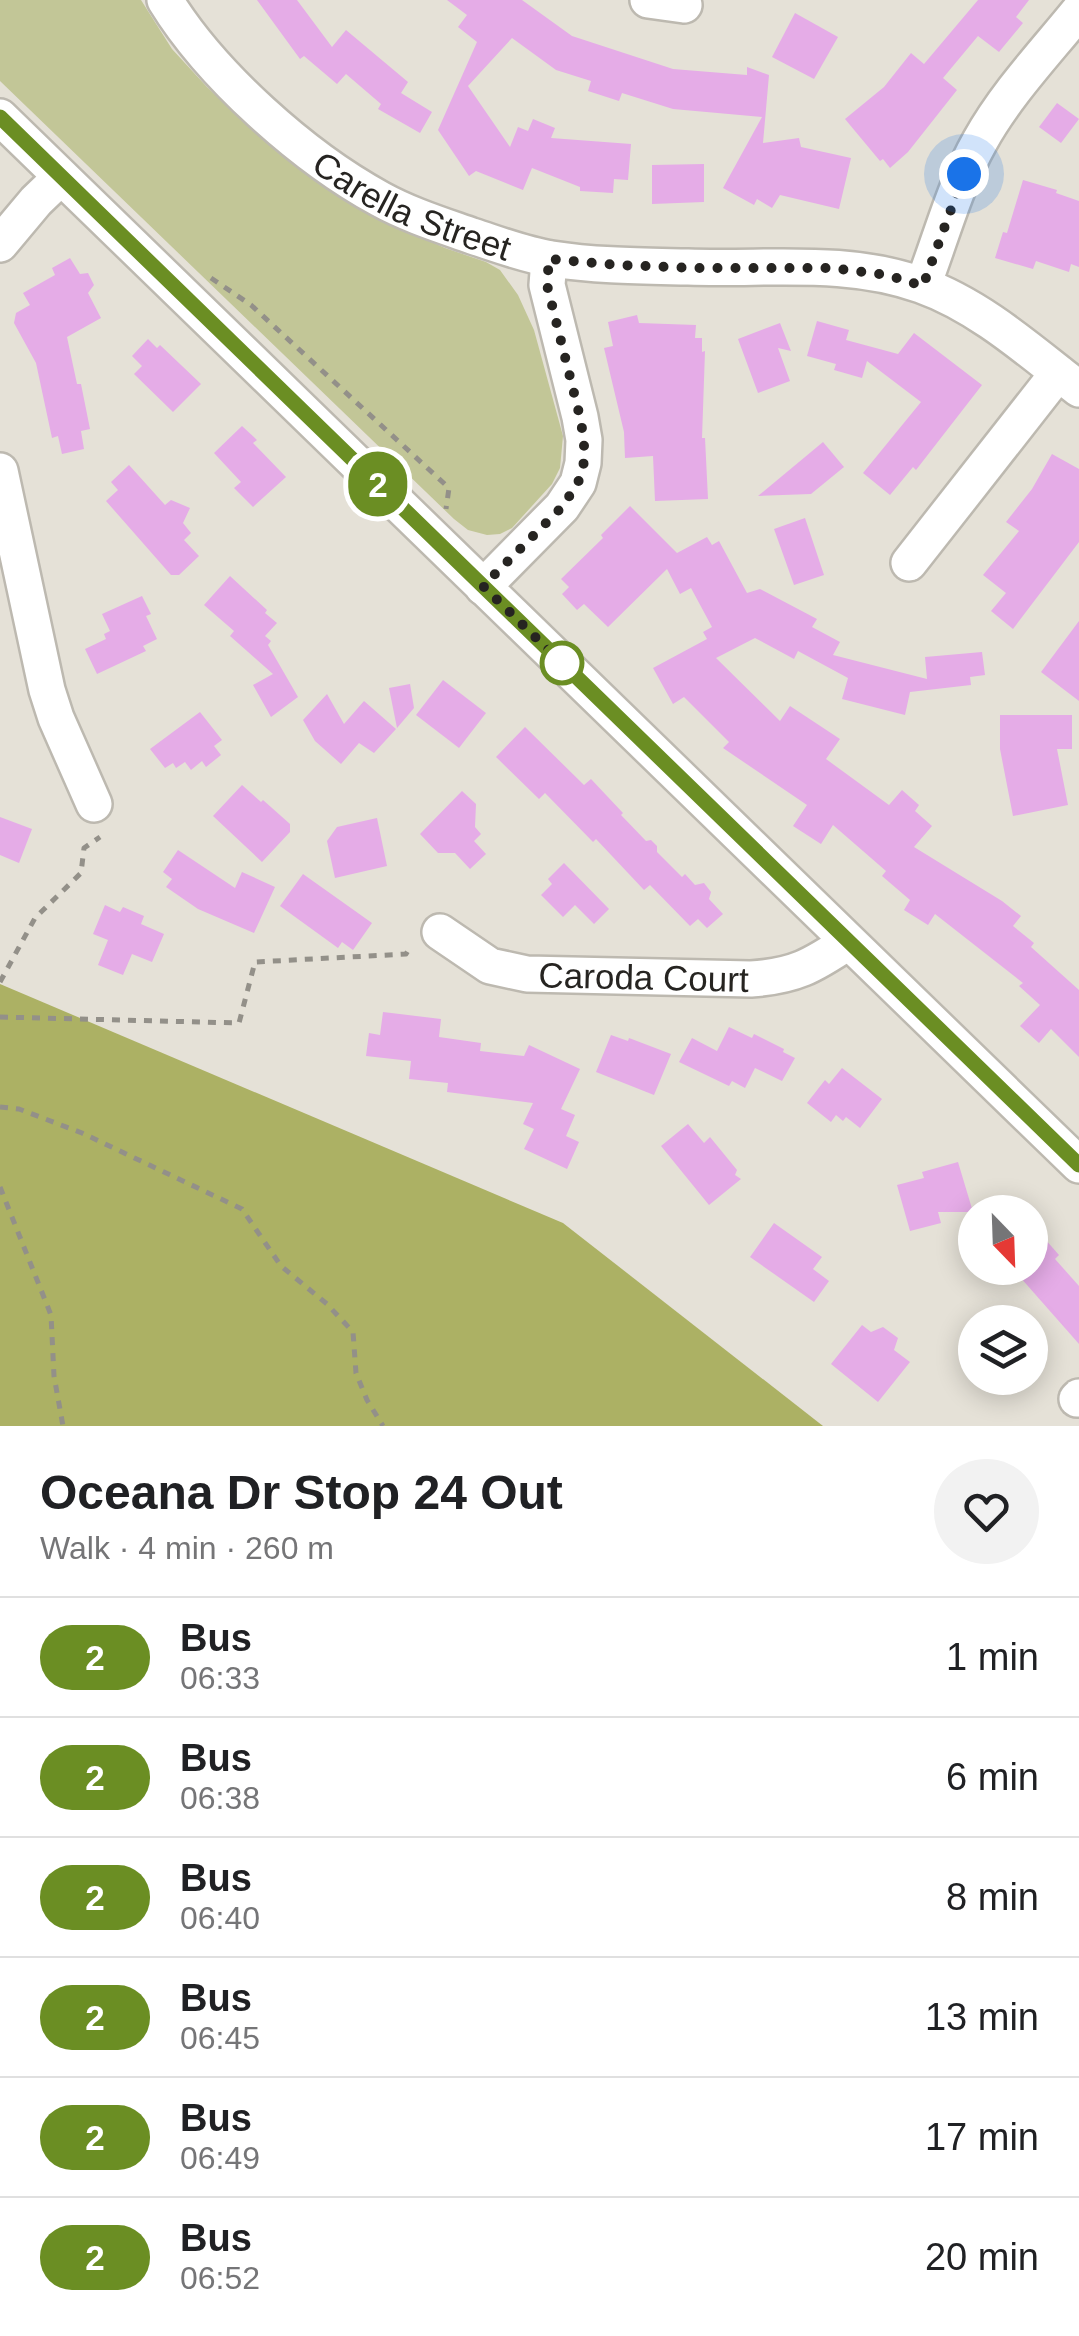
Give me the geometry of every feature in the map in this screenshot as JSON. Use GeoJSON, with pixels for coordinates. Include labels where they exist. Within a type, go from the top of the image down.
{"type":"FeatureCollection","features":[{"type":"Feature","properties":{"kind":"street","name":"Carella Street"},"geometry":{"type":"LineString","coordinates":[[165,0],[198,48],[225,77],[314,155],[380,199],[432,221],[549,259],[675,267],[831,268],[887,275],[964,305],[1002,330],[1068,381],[909,563]]}},
{"type":"Feature","properties":{"kind":"street"},"geometry":{"type":"LineString","coordinates":[[648,0],[684,5]]}},
{"type":"Feature","properties":{"kind":"street"},"geometry":{"type":"LineString","coordinates":[[923,286],[980,141],[1001,108],[1079,11]]}},
{"type":"Feature","properties":{"kind":"street"},"geometry":{"type":"LineString","coordinates":[[0,117],[1079,1165]]}},
{"type":"Feature","properties":{"kind":"street"},"geometry":{"type":"LineString","coordinates":[[0,244],[61,177]]}},
{"type":"Feature","properties":{"kind":"street"},"geometry":{"type":"LineString","coordinates":[[483,586],[562,507],[578,483],[584,462],[580,417],[547,285],[549,259]]}},
{"type":"Feature","properties":{"kind":"street"},"geometry":{"type":"LineString","coordinates":[[0,471],[46,690],[97,820]]}},
{"type":"Feature","properties":{"kind":"street","name":"Caroda Court"},"geometry":{"type":"LineString","coordinates":[[425,939],[490,966],[527,974],[751,979],[797,972],[848,942]]}},
{"type":"Feature","properties":{"kind":"path"},"geometry":{"type":"LineString","coordinates":[[203,273],[251,305],[449,488],[445,518]]}},
{"type":"Feature","properties":{"kind":"path"},"geometry":{"type":"LineString","coordinates":[[0,982],[34,918],[81,873],[84,848],[97,820]]}},
{"type":"Feature","properties":{"kind":"path"},"geometry":{"type":"LineString","coordinates":[[0,1017],[239,1023],[255,962],[406,954],[425,939]]}},
{"type":"Feature","properties":{"kind":"path"},"geometry":{"type":"LineString","coordinates":[[0,1107],[19,1109],[82,1132],[242,1209],[282,1266],[353,1332],[356,1373],[383,1426]]}},
{"type":"Feature","properties":{"kind":"path"},"geometry":{"type":"LineString","coordinates":[[0,1188],[51,1315],[54,1376],[63,1426]]}},
{"type":"Feature","properties":{"kind":"green space"},"geometry":{"type":"Polygon","coordinates":[[[0,0],[141,0],[172,49],[276,151],[370,214],[500,270],[518,295],[534,330],[563,436],[560,468],[552,484],[512,528],[487,535],[468,530],[454,519],[0,81],[0,0]]]}},
{"type":"Feature","properties":{"kind":"green space"},"geometry":{"type":"Polygon","coordinates":[[[0,984],[563,1223],[823,1426],[0,1426],[0,984]]]}},
{"type":"Feature","properties":{"kind":"building"},"geometry":{"type":"Polygon","coordinates":[[[257,0],[297,0],[332,47],[346,30],[408,82],[401,93],[432,112],[420,133],[378,109],[381,104],[346,74],[337,84],[304,56],[300,59],[257,0]]]}},
{"type":"Feature","properties":{"kind":"building"},"geometry":{"type":"Polygon","coordinates":[[[447,0],[522,0],[572,36],[673,69],[747,75],[747,67],[769,75],[763,143],[799,138],[801,147],[851,158],[839,209],[780,195],[772,208],[757,199],[754,205],[723,188],[762,117],[673,109],[622,93],[619,101],[588,91],[591,81],[556,70],[512,38],[468,86],[510,147],[518,127],[528,131],[533,119],[555,128],[551,138],[631,144],[628,180],[614,179],[613,193],[580,191],[580,187],[532,168],[523,190],[476,171],[469,176],[438,130],[477,42],[458,27],[467,15],[447,0]]]}},
{"type":"Feature","properties":{"kind":"building"},"geometry":{"type":"Polygon","coordinates":[[[978,0],[1029,0],[1016,17],[1023,23],[999,52],[978,36],[943,78],[957,90],[908,152],[890,168],[845,119],[884,87],[911,53],[924,64],[978,0]]]}},
{"type":"Feature","properties":{"kind":"building"},"geometry":{"type":"Polygon","coordinates":[[[795,13],[838,37],[814,79],[772,57],[795,13]]]}},
{"type":"Feature","properties":{"kind":"building"},"geometry":{"type":"Polygon","coordinates":[[[1057,103],[1079,119],[1061,143],[1039,127],[1057,103]]]}},
{"type":"Feature","properties":{"kind":"building"},"geometry":{"type":"Polygon","coordinates":[[[704,164],[704,202],[652,204],[652,165],[704,164]]]}},
{"type":"Feature","properties":{"kind":"building"},"geometry":{"type":"Polygon","coordinates":[[[1023,180],[1079,201],[1079,267],[1071,264],[1069,272],[1036,261],[1033,269],[995,258],[1023,180]]]}},
{"type":"Feature","properties":{"kind":"building"},"geometry":{"type":"Polygon","coordinates":[[[70,258],[80,274],[88,273],[94,285],[88,293],[101,318],[67,337],[90,429],[81,431],[84,449],[62,454],[58,436],[52,438],[36,363],[14,323],[16,313],[30,305],[23,293],[55,275],[52,268],[70,258]]]}},
{"type":"Feature","properties":{"kind":"building"},"geometry":{"type":"Polygon","coordinates":[[[637,315],[639,323],[696,325],[695,338],[702,338],[702,438],[708,499],[655,501],[653,456],[625,458],[624,432],[604,348],[613,346],[608,322],[637,315]]]}},
{"type":"Feature","properties":{"kind":"building"},"geometry":{"type":"Polygon","coordinates":[[[817,321],[849,330],[846,340],[898,354],[914,333],[982,385],[916,470],[913,467],[890,495],[863,473],[921,402],[867,361],[862,378],[834,370],[836,364],[807,356],[817,321]]]}},
{"type":"Feature","properties":{"kind":"building"},"geometry":{"type":"Polygon","coordinates":[[[780,323],[791,351],[778,348],[790,381],[758,393],[738,339],[780,323]]]}},
{"type":"Feature","properties":{"kind":"building"},"geometry":{"type":"Polygon","coordinates":[[[148,339],[157,348],[160,345],[201,384],[173,412],[134,374],[142,366],[132,356],[148,339]]]}},
{"type":"Feature","properties":{"kind":"building"},"geometry":{"type":"Polygon","coordinates":[[[242,426],[286,477],[253,507],[234,488],[241,482],[214,453],[242,426]]]}},
{"type":"Feature","properties":{"kind":"building"},"geometry":{"type":"Polygon","coordinates":[[[823,442],[844,467],[811,494],[758,496],[823,442]]]}},
{"type":"Feature","properties":{"kind":"building"},"geometry":{"type":"Polygon","coordinates":[[[1052,454],[1079,469],[1079,542],[1013,629],[991,611],[1006,593],[983,575],[1019,531],[1006,522],[1032,489],[1052,454]]]}},
{"type":"Feature","properties":{"kind":"building"},"geometry":{"type":"Polygon","coordinates":[[[129,465],[165,505],[171,500],[190,508],[183,523],[191,533],[184,540],[199,556],[179,575],[171,575],[106,501],[118,490],[111,482],[129,465]]]}},
{"type":"Feature","properties":{"kind":"building"},"geometry":{"type":"Polygon","coordinates":[[[630,506],[677,553],[707,537],[712,545],[719,541],[747,593],[760,589],[817,619],[812,627],[840,642],[833,655],[927,679],[925,657],[982,652],[985,675],[970,677],[971,685],[910,692],[905,715],[842,699],[848,678],[798,651],[794,659],[755,638],[716,658],[780,721],[790,706],[840,739],[826,759],[889,805],[902,790],[919,805],[915,811],[932,826],[914,847],[1021,916],[1013,926],[1079,990],[1079,1057],[1051,1029],[1039,1043],[1020,1026],[1040,1005],[1019,986],[1023,983],[935,914],[928,925],[904,910],[910,900],[882,876],[886,871],[833,825],[821,844],[793,826],[807,805],[723,748],[729,742],[684,697],[673,704],[653,668],[707,639],[703,632],[712,627],[691,588],[680,594],[667,569],[608,627],[584,604],[577,610],[562,594],[569,587],[561,579],[630,506]]]}},
{"type":"Feature","properties":{"kind":"building"},"geometry":{"type":"Polygon","coordinates":[[[805,518],[824,575],[794,585],[774,529],[805,518]]]}},
{"type":"Feature","properties":{"kind":"building"},"geometry":{"type":"Polygon","coordinates":[[[230,576],[277,623],[265,636],[298,697],[271,717],[253,685],[273,674],[230,636],[234,631],[204,605],[230,576]]]}},
{"type":"Feature","properties":{"kind":"building"},"geometry":{"type":"Polygon","coordinates":[[[142,596],[157,639],[143,646],[146,651],[97,674],[85,649],[106,639],[104,634],[110,631],[102,614],[142,596]]]}},
{"type":"Feature","properties":{"kind":"building"},"geometry":{"type":"Polygon","coordinates":[[[1079,621],[1079,701],[1041,672],[1079,621]]]}},
{"type":"Feature","properties":{"kind":"building"},"geometry":{"type":"Polygon","coordinates":[[[443,680],[486,713],[459,748],[416,715],[443,680]]]}},
{"type":"Feature","properties":{"kind":"building"},"geometry":{"type":"Polygon","coordinates":[[[410,684],[414,708],[397,728],[389,688],[410,684]]]}},
{"type":"Feature","properties":{"kind":"building"},"geometry":{"type":"Polygon","coordinates":[[[327,694],[344,724],[364,701],[396,729],[374,753],[359,743],[341,764],[315,741],[303,720],[327,694]]]}},
{"type":"Feature","properties":{"kind":"building"},"geometry":{"type":"Polygon","coordinates":[[[200,712],[222,740],[214,746],[221,755],[206,767],[202,761],[191,770],[185,762],[176,768],[173,763],[165,768],[150,749],[200,712]]]}},
{"type":"Feature","properties":{"kind":"building"},"geometry":{"type":"Polygon","coordinates":[[[1000,715],[1072,715],[1072,749],[1057,749],[1068,805],[1013,816],[1000,749],[1000,715]]]}},
{"type":"Feature","properties":{"kind":"building"},"geometry":{"type":"Polygon","coordinates":[[[525,727],[584,785],[591,779],[682,877],[685,874],[695,885],[704,883],[711,892],[709,899],[723,914],[707,928],[698,919],[690,926],[650,885],[644,890],[545,793],[539,799],[496,757],[525,727]]]}},
{"type":"Feature","properties":{"kind":"building"},"geometry":{"type":"Polygon","coordinates":[[[242,785],[290,824],[290,832],[262,862],[213,816],[242,785]]]}},
{"type":"Feature","properties":{"kind":"building"},"geometry":{"type":"Polygon","coordinates":[[[462,791],[476,804],[475,827],[481,834],[474,841],[486,854],[470,869],[455,853],[438,853],[420,834],[462,791]]]}},
{"type":"Feature","properties":{"kind":"building"},"geometry":{"type":"Polygon","coordinates":[[[0,817],[32,829],[19,863],[0,855],[0,817]]]}},
{"type":"Feature","properties":{"kind":"building"},"geometry":{"type":"Polygon","coordinates":[[[377,818],[387,866],[335,878],[327,841],[337,827],[377,818]]]}},
{"type":"Feature","properties":{"kind":"building"},"geometry":{"type":"Polygon","coordinates":[[[178,850],[235,888],[242,872],[275,887],[254,933],[198,909],[166,887],[172,879],[163,872],[178,850]]]}},
{"type":"Feature","properties":{"kind":"building"},"geometry":{"type":"Polygon","coordinates":[[[564,863],[609,909],[594,924],[575,905],[563,917],[541,895],[552,884],[548,879],[564,863]]]}},
{"type":"Feature","properties":{"kind":"building"},"geometry":{"type":"Polygon","coordinates":[[[303,874],[372,923],[353,950],[342,942],[338,948],[280,906],[303,874]]]}},
{"type":"Feature","properties":{"kind":"building"},"geometry":{"type":"Polygon","coordinates":[[[105,905],[144,916],[141,924],[164,934],[152,962],[132,954],[123,975],[98,965],[108,940],[93,934],[105,905]]]}},
{"type":"Feature","properties":{"kind":"building"},"geometry":{"type":"Polygon","coordinates":[[[383,1012],[441,1019],[439,1037],[481,1043],[480,1051],[524,1056],[529,1045],[580,1069],[561,1109],[575,1115],[566,1136],[579,1142],[567,1169],[524,1149],[534,1129],[523,1124],[533,1103],[447,1092],[448,1083],[409,1079],[411,1061],[366,1056],[369,1033],[380,1035],[383,1012]]]}},
{"type":"Feature","properties":{"kind":"building"},"geometry":{"type":"Polygon","coordinates":[[[729,1027],[752,1038],[754,1034],[795,1058],[782,1081],[755,1068],[745,1088],[732,1081],[729,1086],[679,1062],[692,1038],[717,1051],[729,1027]]]}},
{"type":"Feature","properties":{"kind":"building"},"geometry":{"type":"Polygon","coordinates":[[[611,1035],[671,1054],[654,1095],[596,1072],[611,1035]]]}},
{"type":"Feature","properties":{"kind":"building"},"geometry":{"type":"Polygon","coordinates":[[[842,1068],[882,1099],[860,1128],[846,1117],[843,1121],[836,1115],[831,1122],[807,1103],[825,1080],[829,1084],[842,1068]]]}},
{"type":"Feature","properties":{"kind":"building"},"geometry":{"type":"Polygon","coordinates":[[[688,1124],[704,1143],[710,1137],[741,1179],[709,1205],[661,1146],[688,1124]]]}},
{"type":"Feature","properties":{"kind":"building"},"geometry":{"type":"Polygon","coordinates":[[[958,1162],[968,1195],[958,1195],[958,1212],[938,1212],[941,1223],[910,1231],[897,1185],[924,1178],[922,1172],[958,1162]]]}},
{"type":"Feature","properties":{"kind":"building"},"geometry":{"type":"Polygon","coordinates":[[[774,1223],[822,1257],[813,1269],[829,1281],[814,1302],[750,1257],[774,1223]]]}},
{"type":"Feature","properties":{"kind":"building"},"geometry":{"type":"Polygon","coordinates":[[[1048,1242],[1059,1255],[1055,1259],[1079,1286],[1079,1344],[1027,1285],[1048,1285],[1048,1242]]]}},
{"type":"Feature","properties":{"kind":"building"},"geometry":{"type":"Polygon","coordinates":[[[862,1325],[871,1332],[883,1327],[898,1338],[894,1350],[910,1362],[878,1402],[831,1364],[862,1325]]]}},
{"type":"Feature","properties":{"kind":"bus line","name":"2"},"geometry":{"type":"LineString","coordinates":[[0,117],[1079,1165]]}},
{"type":"Feature","properties":{"kind":"route"},"geometry":{"type":"LineString","coordinates":[[562,663],[568,669],[483,586],[562,507],[578,483],[584,462],[580,417],[547,285],[549,259],[694,268],[831,268],[887,275],[923,286],[964,174]]}}]}
